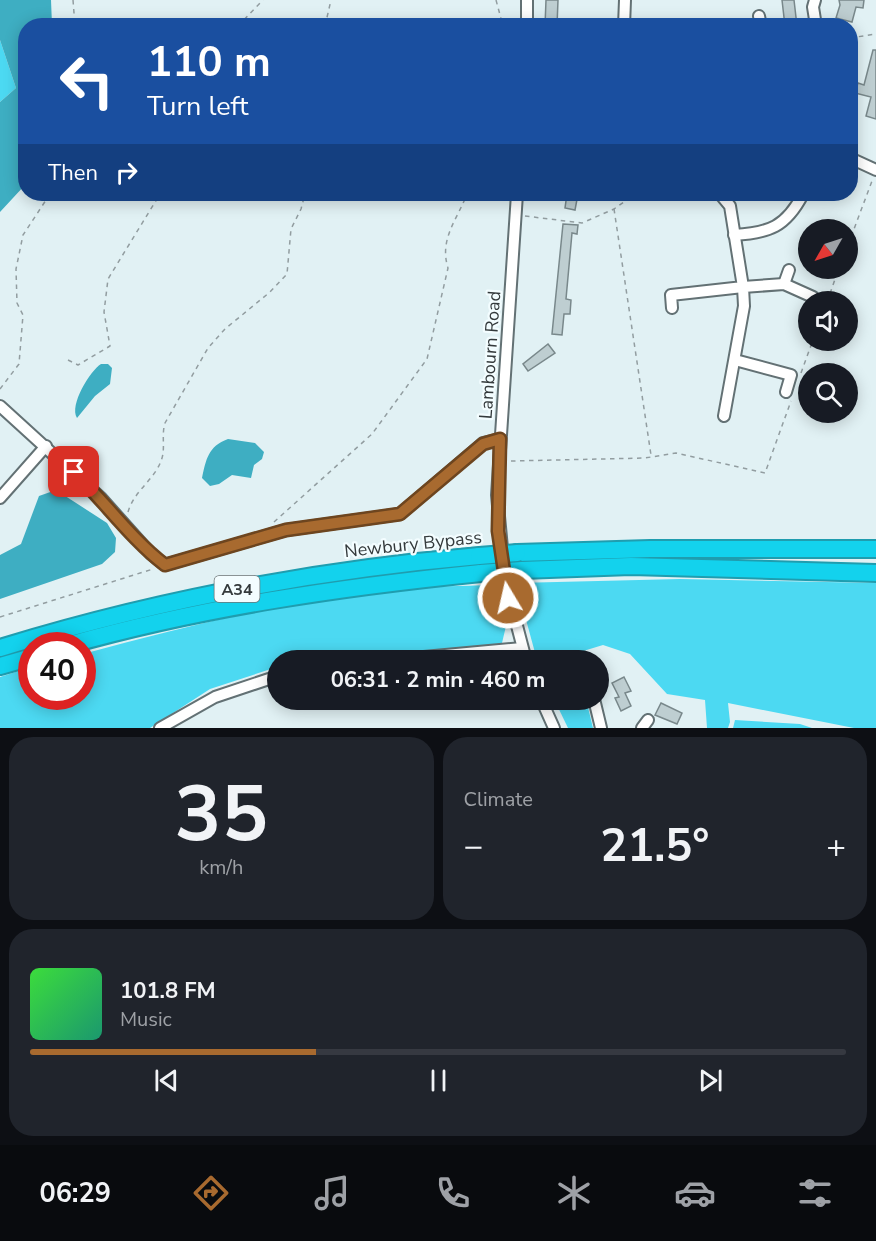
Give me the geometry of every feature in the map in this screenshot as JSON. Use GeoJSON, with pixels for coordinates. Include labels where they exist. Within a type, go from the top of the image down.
{"type":"FeatureCollection","features":[{"type":"Feature","properties":{"kind":"highway"},"geometry":{"type":"LineString","coordinates":[[834,549],[876,542]]}},
{"type":"Feature","properties":{"kind":"highway","name":"Newbury Bypass"},"geometry":{"type":"LineString","coordinates":[[96,638],[166,621],[289,596],[480,564],[517,553],[650,549],[876,549]]}},
{"type":"Feature","properties":{"kind":"highway","name":"Newbury Bypass"},"geometry":{"type":"LineString","coordinates":[[0,648],[96,620],[249,586],[362,568],[480,564],[522,570],[631,566],[876,573]]}},
{"type":"Feature","properties":{"kind":"highway"},"geometry":{"type":"LineString","coordinates":[[0,666],[18,661]]}},
{"type":"Feature","properties":{"kind":"street"},"geometry":{"type":"LineString","coordinates":[[527,0],[527,18]]}},
{"type":"Feature","properties":{"kind":"street"},"geometry":{"type":"LineString","coordinates":[[624,18],[625,0]]}},
{"type":"Feature","properties":{"kind":"street"},"geometry":{"type":"LineString","coordinates":[[815,0],[813,7],[815,18]]}},
{"type":"Feature","properties":{"kind":"street"},"geometry":{"type":"LineString","coordinates":[[858,162],[876,171]]}},
{"type":"Feature","properties":{"kind":"street","name":"Lambourn Road"},"geometry":{"type":"LineString","coordinates":[[517,201],[500,439],[498,531],[508,598],[522,648]]}},
{"type":"Feature","properties":{"kind":"street"},"geometry":{"type":"LineString","coordinates":[[724,416],[744,306],[730,206],[726,201]]}},
{"type":"Feature","properties":{"kind":"street"},"geometry":{"type":"LineString","coordinates":[[734,235],[766,233],[800,201]]}},
{"type":"Feature","properties":{"kind":"street"},"geometry":{"type":"LineString","coordinates":[[784,284],[789,270]]}},
{"type":"Feature","properties":{"kind":"street"},"geometry":{"type":"LineString","coordinates":[[672,308],[670,290],[784,284],[800,291]]}},
{"type":"Feature","properties":{"kind":"street"},"geometry":{"type":"LineString","coordinates":[[735,360],[795,371],[789,394]]}},
{"type":"Feature","properties":{"kind":"street"},"geometry":{"type":"LineString","coordinates":[[0,406],[102,498],[151,554],[165,565],[286,530],[400,514],[483,444],[500,439]]}},
{"type":"Feature","properties":{"kind":"street"},"geometry":{"type":"LineString","coordinates":[[0,498],[46,446]]}},
{"type":"Feature","properties":{"kind":"street"},"geometry":{"type":"LineString","coordinates":[[500,650],[522,648]]}},
{"type":"Feature","properties":{"kind":"street"},"geometry":{"type":"LineString","coordinates":[[160,728],[215,697],[267,680]]}},
{"type":"Feature","properties":{"kind":"street"},"geometry":{"type":"LineString","coordinates":[[546,710],[554,728]]}},
{"type":"Feature","properties":{"kind":"street"},"geometry":{"type":"LineString","coordinates":[[597,710],[601,728]]}},
{"type":"Feature","properties":{"kind":"path"},"geometry":{"type":"LineString","coordinates":[[74,0],[75,18]]}},
{"type":"Feature","properties":{"kind":"path"},"geometry":{"type":"LineString","coordinates":[[247,18],[263,0]]}},
{"type":"Feature","properties":{"kind":"path"},"geometry":{"type":"LineString","coordinates":[[327,18],[331,0]]}},
{"type":"Feature","properties":{"kind":"path"},"geometry":{"type":"LineString","coordinates":[[496,0],[501,18]]}},
{"type":"Feature","properties":{"kind":"path"},"geometry":{"type":"LineString","coordinates":[[858,37],[876,34]]}},
{"type":"Feature","properties":{"kind":"path"},"geometry":{"type":"LineString","coordinates":[[858,219],[876,171]]}},
{"type":"Feature","properties":{"kind":"path"},"geometry":{"type":"LineString","coordinates":[[0,389],[19,364],[23,315],[17,303],[16,269],[23,235],[45,201]]}},
{"type":"Feature","properties":{"kind":"path"},"geometry":{"type":"LineString","coordinates":[[69,360],[78,365],[84,363],[110,346],[104,312],[108,279],[156,201]]}},
{"type":"Feature","properties":{"kind":"path"},"geometry":{"type":"LineString","coordinates":[[126,516],[131,501],[162,459],[161,434],[165,423],[208,348],[225,329],[270,292],[287,274],[291,229],[303,201]]}},
{"type":"Feature","properties":{"kind":"path"},"geometry":{"type":"LineString","coordinates":[[274,522],[372,434],[427,359],[448,268],[445,259],[446,235],[463,201]]}},
{"type":"Feature","properties":{"kind":"path"},"geometry":{"type":"LineString","coordinates":[[516,214],[582,223],[614,209],[625,201]]}},
{"type":"Feature","properties":{"kind":"path"},"geometry":{"type":"LineString","coordinates":[[614,209],[651,456]]}},
{"type":"Feature","properties":{"kind":"path"},"geometry":{"type":"LineString","coordinates":[[795,371],[807,351]]}},
{"type":"Feature","properties":{"kind":"path"},"geometry":{"type":"LineString","coordinates":[[499,461],[651,456],[676,453],[765,473],[789,394]]}},
{"type":"Feature","properties":{"kind":"path"},"geometry":{"type":"LineString","coordinates":[[0,617],[165,565]]}},
{"type":"Feature","properties":{"kind":"shaded area"},"geometry":{"type":"Polygon","coordinates":[[[0,0],[51,0],[52,18],[18,18],[18,193],[0,212],[0,102],[16,88],[0,40],[0,0]]]}},
{"type":"Feature","properties":{"kind":"shaded area"},"geometry":{"type":"Polygon","coordinates":[[[0,40],[16,88],[0,102],[0,40]]]}},
{"type":"Feature","properties":{"kind":"shaded area"},"geometry":{"type":"Polygon","coordinates":[[[101,364],[108,364],[112,368],[110,384],[95,396],[77,418],[75,412],[78,397],[86,381],[101,364]]]}},
{"type":"Feature","properties":{"kind":"shaded area"},"geometry":{"type":"Polygon","coordinates":[[[228,439],[255,443],[264,452],[262,459],[254,465],[251,478],[232,475],[219,484],[210,486],[202,478],[209,454],[221,442],[228,439]]]}},
{"type":"Feature","properties":{"kind":"shaded area"},"geometry":{"type":"Polygon","coordinates":[[[56,490],[107,523],[116,538],[115,552],[102,564],[0,599],[0,555],[21,544],[39,496],[56,490]]]}},
{"type":"Feature","properties":{"kind":"shaded area"},"geometry":{"type":"Polygon","coordinates":[[[680,579],[876,583],[876,728],[854,728],[728,703],[730,722],[728,728],[707,728],[705,700],[667,694],[630,654],[603,645],[587,650],[534,650],[516,583],[680,579]]]}},
{"type":"Feature","properties":{"kind":"shaded area"},"geometry":{"type":"Polygon","coordinates":[[[493,585],[506,626],[502,643],[496,647],[446,650],[267,650],[267,670],[210,689],[150,728],[0,728],[0,677],[18,671],[18,710],[96,710],[96,651],[201,624],[320,599],[447,586],[493,585]]]}},
{"type":"Feature","properties":{"kind":"shaded area"},"geometry":{"type":"Polygon","coordinates":[[[559,710],[589,710],[593,728],[568,728],[559,710]]]}},
{"type":"Feature","properties":{"kind":"shaded area"},"geometry":{"type":"Polygon","coordinates":[[[735,720],[800,724],[812,728],[733,728],[735,720]]]}},
{"type":"Feature","properties":{"kind":"building"},"geometry":{"type":"Polygon","coordinates":[[[546,0],[558,0],[557,18],[545,18],[546,0]]]}},
{"type":"Feature","properties":{"kind":"building"},"geometry":{"type":"Polygon","coordinates":[[[782,0],[794,0],[796,18],[784,18],[782,0]]]}},
{"type":"Feature","properties":{"kind":"building"},"geometry":{"type":"Polygon","coordinates":[[[839,0],[864,0],[863,8],[856,7],[853,18],[836,18],[840,5],[839,0]]]}},
{"type":"Feature","properties":{"kind":"building"},"geometry":{"type":"Polygon","coordinates":[[[873,50],[876,50],[876,119],[866,116],[871,97],[858,94],[858,83],[864,85],[873,50]]]}},
{"type":"Feature","properties":{"kind":"building"},"geometry":{"type":"Polygon","coordinates":[[[566,201],[577,201],[575,210],[565,208],[566,201]]]}},
{"type":"Feature","properties":{"kind":"building"},"geometry":{"type":"Polygon","coordinates":[[[563,224],[578,225],[577,234],[572,233],[566,299],[571,300],[570,314],[564,314],[562,335],[552,334],[563,224]]]}},
{"type":"Feature","properties":{"kind":"building"},"geometry":{"type":"Polygon","coordinates":[[[548,344],[555,353],[528,371],[523,364],[548,344]]]}},
{"type":"Feature","properties":{"kind":"building"},"geometry":{"type":"Polygon","coordinates":[[[624,677],[631,691],[625,693],[631,706],[621,711],[615,698],[619,697],[612,683],[624,677]]]}},
{"type":"Feature","properties":{"kind":"building"},"geometry":{"type":"Polygon","coordinates":[[[661,703],[682,713],[677,724],[655,715],[661,703]]]}},
{"type":"Feature","properties":{"kind":"route"},"geometry":{"type":"LineString","coordinates":[[74,472],[102,498],[151,554],[165,565],[286,530],[400,514],[483,444],[489,440],[500,439],[498,531],[508,598]]}}]}
